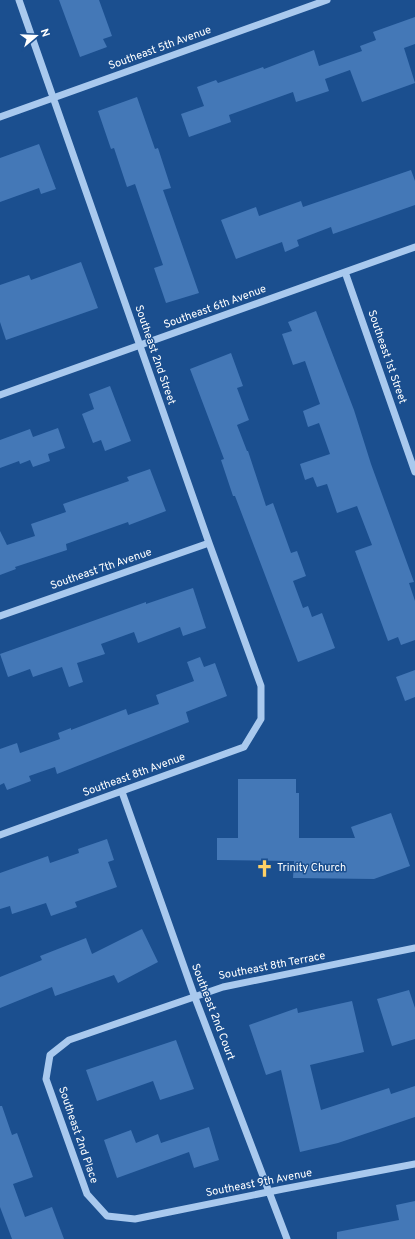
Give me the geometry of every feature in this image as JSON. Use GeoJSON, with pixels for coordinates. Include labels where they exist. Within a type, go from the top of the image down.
{"type":"FeatureCollection","features":[{"type":"Feature","properties":{"kind":"street","name":"Southeast 2nd Street"},"geometry":{"type":"LineString","coordinates":[[19,0],[209,543],[262,686],[261,719]]}},
{"type":"Feature","properties":{"kind":"street","name":"Southeast 5th Avenue"},"geometry":{"type":"LineString","coordinates":[[0,117],[327,0]]}},
{"type":"Feature","properties":{"kind":"street","name":"Southeast 6th Avenue"},"geometry":{"type":"LineString","coordinates":[[0,395],[141,346],[415,247]]}},
{"type":"Feature","properties":{"kind":"street","name":"Southeast 1st Street"},"geometry":{"type":"LineString","coordinates":[[345,272],[415,472]]}},
{"type":"Feature","properties":{"kind":"street","name":"Southeast 7th Avenue"},"geometry":{"type":"LineString","coordinates":[[0,616],[209,543]]}},
{"type":"Feature","properties":{"kind":"street","name":"Southeast 8th Avenue"},"geometry":{"type":"LineString","coordinates":[[0,835],[122,792],[244,746],[261,719]]}},
{"type":"Feature","properties":{"kind":"street","name":"Southeast 2nd Court"},"geometry":{"type":"LineString","coordinates":[[122,792],[194,995],[287,1239]]}},
{"type":"Feature","properties":{"kind":"street","name":"Southeast 8th Terrace"},"geometry":{"type":"LineString","coordinates":[[50,1055],[69,1040],[194,995],[222,987],[415,948]]}},
{"type":"Feature","properties":{"kind":"street","name":"Southeast 2nd Place"},"geometry":{"type":"LineString","coordinates":[[50,1055],[46,1079],[87,1194],[107,1216]]}},
{"type":"Feature","properties":{"kind":"street","name":"Southeast 9th Avenue"},"geometry":{"type":"LineString","coordinates":[[107,1216],[135,1219],[269,1191],[415,1164]]}},
{"type":"Feature","properties":{"kind":"building"},"geometry":{"type":"Polygon","coordinates":[[[59,0],[99,0],[112,36],[103,39],[107,47],[80,57],[59,0]]]}},
{"type":"Feature","properties":{"kind":"building"},"geometry":{"type":"Polygon","coordinates":[[[415,17],[415,44],[404,48],[415,83],[362,102],[350,70],[325,79],[329,91],[296,102],[293,92],[229,115],[231,122],[189,137],[181,114],[204,106],[197,87],[216,80],[218,83],[263,67],[264,69],[314,50],[319,66],[362,51],[360,46],[376,40],[373,32],[415,17]]]}},
{"type":"Feature","properties":{"kind":"building"},"geometry":{"type":"Polygon","coordinates":[[[137,97],[155,149],[158,148],[171,188],[163,190],[199,293],[166,303],[154,268],[163,265],[135,184],[127,187],[114,148],[111,149],[98,111],[137,97]]]}},
{"type":"Feature","properties":{"kind":"building"},"geometry":{"type":"Polygon","coordinates":[[[39,144],[56,189],[41,194],[39,188],[0,202],[0,158],[39,144]]]}},
{"type":"Feature","properties":{"kind":"building"},"geometry":{"type":"Polygon","coordinates":[[[411,170],[415,181],[415,205],[333,234],[331,227],[297,240],[299,246],[285,252],[282,242],[236,259],[221,220],[256,207],[259,216],[301,201],[303,207],[411,170]]]}},
{"type":"Feature","properties":{"kind":"building"},"geometry":{"type":"Polygon","coordinates":[[[81,262],[98,308],[6,340],[0,322],[0,285],[29,275],[31,280],[81,262]]]}},
{"type":"Feature","properties":{"kind":"building"},"geometry":{"type":"Polygon","coordinates":[[[316,311],[354,410],[371,464],[414,582],[409,583],[415,601],[415,640],[401,645],[398,637],[388,641],[355,551],[372,545],[357,506],[337,513],[327,484],[317,487],[313,477],[305,480],[300,464],[330,454],[319,423],[308,427],[303,411],[320,404],[305,361],[293,365],[282,334],[292,331],[288,322],[316,311]]]}},
{"type":"Feature","properties":{"kind":"building"},"geometry":{"type":"Polygon","coordinates":[[[231,353],[243,386],[237,388],[249,420],[237,425],[248,451],[266,506],[273,503],[291,553],[297,551],[306,576],[293,581],[303,608],[308,606],[312,617],[322,613],[335,648],[298,662],[235,496],[233,496],[221,460],[224,459],[190,369],[231,353]]]}},
{"type":"Feature","properties":{"kind":"building"},"geometry":{"type":"Polygon","coordinates":[[[110,386],[131,441],[105,451],[101,440],[93,443],[82,414],[94,409],[89,394],[110,386]]]}},
{"type":"Feature","properties":{"kind":"building"},"geometry":{"type":"Polygon","coordinates":[[[58,428],[65,448],[48,454],[50,461],[33,467],[30,460],[20,464],[19,461],[0,468],[0,440],[30,429],[33,437],[58,428]]]}},
{"type":"Feature","properties":{"kind":"building"},"geometry":{"type":"Polygon","coordinates":[[[150,469],[166,511],[129,525],[128,522],[66,544],[67,550],[15,567],[16,569],[0,575],[0,531],[7,545],[35,536],[31,524],[66,512],[63,504],[129,481],[127,477],[150,469]]]}},
{"type":"Feature","properties":{"kind":"building"},"geometry":{"type":"Polygon","coordinates":[[[193,588],[206,628],[183,636],[180,627],[138,643],[134,632],[101,644],[105,654],[77,663],[83,682],[69,687],[62,667],[33,677],[30,669],[8,677],[0,654],[146,602],[146,604],[193,588]]]}},
{"type":"Feature","properties":{"kind":"building"},"geometry":{"type":"Polygon","coordinates":[[[200,657],[204,667],[215,663],[227,696],[186,712],[189,722],[57,774],[55,767],[29,776],[31,781],[7,790],[4,783],[0,785],[0,749],[17,743],[20,753],[60,739],[58,733],[71,728],[71,730],[126,709],[128,715],[159,704],[156,695],[194,681],[187,662],[200,657]]]}},
{"type":"Feature","properties":{"kind":"building"},"geometry":{"type":"Polygon","coordinates":[[[415,670],[415,697],[405,701],[396,677],[415,670]]]}},
{"type":"Feature","properties":{"kind":"building"},"geometry":{"type":"Polygon","coordinates":[[[238,779],[296,779],[296,793],[299,793],[299,838],[355,838],[351,827],[391,813],[410,866],[374,879],[293,878],[294,861],[217,860],[217,838],[238,838],[238,779]]]}},
{"type":"Feature","properties":{"kind":"building"},"geometry":{"type":"Polygon","coordinates":[[[107,839],[114,860],[108,862],[117,887],[75,902],[77,907],[51,916],[46,903],[12,914],[10,906],[0,909],[0,873],[48,856],[50,863],[79,853],[78,849],[107,839]]]}},
{"type":"Feature","properties":{"kind":"building"},"geometry":{"type":"Polygon","coordinates":[[[142,929],[158,962],[118,983],[114,975],[55,996],[52,987],[0,1008],[0,977],[42,960],[40,956],[86,938],[92,954],[142,929]]]}},
{"type":"Feature","properties":{"kind":"building"},"geometry":{"type":"Polygon","coordinates":[[[409,990],[415,1008],[415,1039],[392,1046],[377,999],[409,990]]]}},
{"type":"Feature","properties":{"kind":"building"},"geometry":{"type":"Polygon","coordinates":[[[352,1001],[364,1052],[310,1065],[321,1110],[389,1088],[391,1094],[415,1086],[415,1117],[338,1143],[300,1152],[281,1070],[266,1075],[249,1025],[297,1008],[298,1013],[352,1001]]]}},
{"type":"Feature","properties":{"kind":"building"},"geometry":{"type":"Polygon","coordinates":[[[176,1040],[194,1089],[160,1100],[153,1081],[97,1101],[86,1070],[176,1040]]]}},
{"type":"Feature","properties":{"kind":"building"},"geometry":{"type":"Polygon","coordinates":[[[0,1106],[2,1106],[12,1135],[17,1133],[33,1177],[13,1184],[25,1217],[52,1207],[64,1239],[12,1239],[0,1207],[0,1106]]]}},
{"type":"Feature","properties":{"kind":"building"},"geometry":{"type":"Polygon","coordinates":[[[209,1127],[219,1160],[194,1168],[189,1152],[117,1178],[104,1140],[131,1130],[136,1143],[158,1134],[161,1143],[209,1127]]]}},
{"type":"Feature","properties":{"kind":"building"},"geometry":{"type":"Polygon","coordinates":[[[415,1201],[415,1239],[337,1239],[337,1232],[399,1220],[396,1205],[415,1201]]]}},
{"type":"Feature","properties":{"kind":"place","name":"Trinity Church"},"geometry":{"type":"Point","coordinates":[264,868]}}]}
